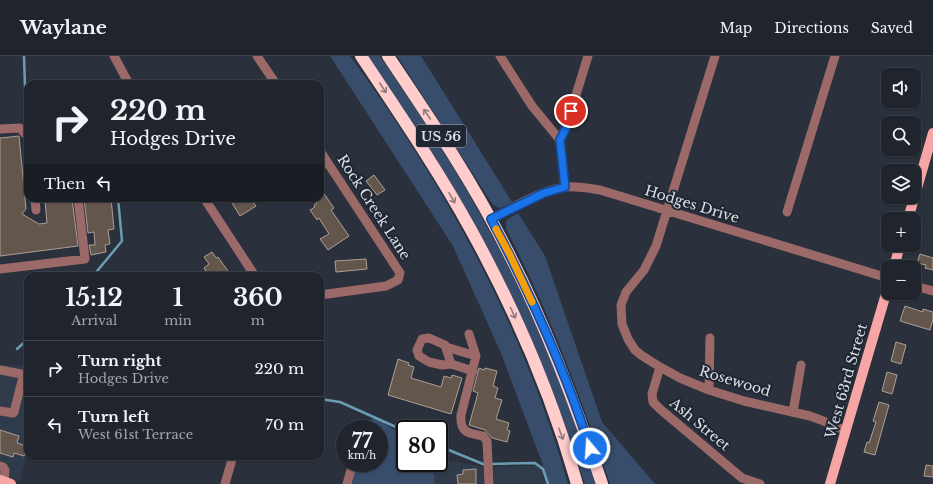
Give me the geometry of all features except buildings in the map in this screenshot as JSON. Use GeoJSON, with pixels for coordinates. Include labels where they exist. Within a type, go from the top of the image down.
{"type":"FeatureCollection","features":[{"type":"Feature","properties":{"kind":"highway","name":"US 56"},"geometry":{"type":"LineString","coordinates":[[361,56],[414,135],[448,190],[492,269],[532,357],[551,404],[577,484]]}},
{"type":"Feature","properties":{"kind":"highway","name":"US 56"},"geometry":{"type":"LineString","coordinates":[[388,56],[438,132],[491,219],[510,255],[552,346],[586,436],[602,484]]}},
{"type":"Feature","properties":{"kind":"main road"},"geometry":{"type":"LineString","coordinates":[[910,212],[933,133]]}},
{"type":"Feature","properties":{"kind":"main road","name":"West 63rd Street"},"geometry":{"type":"LineString","coordinates":[[830,484],[884,300]]}},
{"type":"Feature","properties":{"kind":"street"},"geometry":{"type":"LineString","coordinates":[[114,56],[127,80]]}},
{"type":"Feature","properties":{"kind":"street"},"geometry":{"type":"LineString","coordinates":[[257,56],[273,80]]}},
{"type":"Feature","properties":{"kind":"street"},"geometry":{"type":"LineString","coordinates":[[500,56],[532,106],[560,140]]}},
{"type":"Feature","properties":{"kind":"street"},"geometry":{"type":"LineString","coordinates":[[565,187],[560,140],[568,124],[588,56]]}},
{"type":"Feature","properties":{"kind":"street"},"geometry":{"type":"LineString","coordinates":[[667,211],[714,56]]}},
{"type":"Feature","properties":{"kind":"street"},"geometry":{"type":"LineString","coordinates":[[786,212],[835,56]]}},
{"type":"Feature","properties":{"kind":"street"},"geometry":{"type":"LineString","coordinates":[[0,129],[20,128],[24,132]]}},
{"type":"Feature","properties":{"kind":"street","name":"Rock Creek Lane"},"geometry":{"type":"LineString","coordinates":[[324,157],[400,273],[398,280],[386,286],[324,294]]}},
{"type":"Feature","properties":{"kind":"street","name":"Hodges Drive"},"geometry":{"type":"LineString","coordinates":[[491,219],[544,193],[565,187],[600,190],[881,276]]}},
{"type":"Feature","properties":{"kind":"street"},"geometry":{"type":"LineString","coordinates":[[35,202],[36,210]]}},
{"type":"Feature","properties":{"kind":"street"},"geometry":{"type":"LineString","coordinates":[[0,270],[85,259],[78,202]]}},
{"type":"Feature","properties":{"kind":"street"},"geometry":{"type":"LineString","coordinates":[[207,202],[252,272]]}},
{"type":"Feature","properties":{"kind":"street","name":"Rosewood"},"geometry":{"type":"LineString","coordinates":[[667,211],[650,261],[626,292],[621,305],[622,324],[628,339],[635,350],[660,367],[680,378],[709,390],[744,401],[794,412],[821,420],[846,432]]}},
{"type":"Feature","properties":{"kind":"street"},"geometry":{"type":"LineString","coordinates":[[921,288],[933,291]]}},
{"type":"Feature","properties":{"kind":"street"},"geometry":{"type":"LineString","coordinates":[[469,334],[476,356],[460,422],[462,428],[468,433],[483,436],[487,441],[489,484]]}},
{"type":"Feature","properties":{"kind":"street"},"geometry":{"type":"LineString","coordinates":[[473,371],[451,364],[442,365],[429,362],[419,356],[417,350],[422,339],[429,338],[438,341],[446,347],[476,356]]}},
{"type":"Feature","properties":{"kind":"street"},"geometry":{"type":"LineString","coordinates":[[709,390],[710,338]]}},
{"type":"Feature","properties":{"kind":"street"},"geometry":{"type":"LineString","coordinates":[[446,347],[451,364]]}},
{"type":"Feature","properties":{"kind":"street"},"geometry":{"type":"LineString","coordinates":[[794,412],[801,365]]}},
{"type":"Feature","properties":{"kind":"street","name":"Ash Street"},"geometry":{"type":"LineString","coordinates":[[660,367],[652,394],[653,402],[742,478],[760,484]]}},
{"type":"Feature","properties":{"kind":"street"},"geometry":{"type":"LineString","coordinates":[[0,370],[21,374],[23,377],[14,412],[0,411]]}},
{"type":"Feature","properties":{"kind":"street"},"geometry":{"type":"LineString","coordinates":[[225,484],[232,460]]}},
{"type":"Feature","properties":{"kind":"street"},"geometry":{"type":"LineString","coordinates":[[0,466],[5,470],[5,482]]}},
{"type":"Feature","properties":{"kind":"street"},"geometry":{"type":"LineString","coordinates":[[347,484],[350,472]]}},
{"type":"Feature","properties":{"kind":"shaded area"},"geometry":{"type":"Polygon","coordinates":[[[330,56],[350,56],[385,105],[449,208],[505,315],[529,370],[550,427],[568,484],[549,484],[501,353],[453,246],[330,56]]]}},
{"type":"Feature","properties":{"kind":"shaded area"},"geometry":{"type":"Polygon","coordinates":[[[368,56],[380,56],[434,136],[484,221],[521,294],[554,368],[583,445],[595,484],[585,484],[549,382],[436,159],[368,56]]]}},
{"type":"Feature","properties":{"kind":"shaded area"},"geometry":{"type":"Polygon","coordinates":[[[397,56],[421,56],[512,202],[500,208],[491,202],[397,56]]]}},
{"type":"Feature","properties":{"kind":"shaded area"},"geometry":{"type":"Polygon","coordinates":[[[518,213],[545,256],[602,422],[655,484],[610,484],[588,419],[550,323],[522,260],[506,229],[506,221],[518,213]]]}},
{"type":"Feature","properties":{"kind":"shaded area"},"geometry":{"type":"Polygon","coordinates":[[[0,364],[23,366],[24,460],[25,460],[19,482],[0,476],[0,364]]]}},
{"type":"Feature","properties":{"kind":"shaded area"},"geometry":{"type":"Polygon","coordinates":[[[373,416],[379,420],[372,420],[373,416]]]}},
{"type":"Feature","properties":{"kind":"shaded area"},"geometry":{"type":"Polygon","coordinates":[[[388,426],[396,431],[396,472],[435,472],[434,484],[352,484],[355,472],[388,472],[388,426]]]}},
{"type":"Feature","properties":{"kind":"shaded area"},"geometry":{"type":"Polygon","coordinates":[[[448,460],[483,467],[485,484],[434,484],[435,472],[448,472],[448,460]]]}},
{"type":"Feature","properties":{"kind":"shaded area"},"geometry":{"type":"Polygon","coordinates":[[[543,465],[549,484],[494,484],[493,467],[543,465]]]}},
{"type":"Feature","properties":{"kind":"waterway"},"geometry":{"type":"LineString","coordinates":[[24,56],[25,80]]}},
{"type":"Feature","properties":{"kind":"waterway"},"geometry":{"type":"LineString","coordinates":[[96,272],[122,241],[118,202]]}},
{"type":"Feature","properties":{"kind":"waterway"},"geometry":{"type":"LineString","coordinates":[[17,349],[24,343]]}},
{"type":"Feature","properties":{"kind":"waterway"},"geometry":{"type":"LineString","coordinates":[[324,400],[340,402],[396,427]]}},
{"type":"Feature","properties":{"kind":"waterway"},"geometry":{"type":"LineString","coordinates":[[448,450],[486,464]]}},
{"type":"Feature","properties":{"kind":"waterway"},"geometry":{"type":"LineString","coordinates":[[491,464],[535,463],[543,469],[548,484]]}},
{"type":"Feature","properties":{"kind":"slow traffic"},"geometry":{"type":"LineString","coordinates":[[496,229],[532,302]]}},
{"type":"Feature","properties":{"kind":"route"},"geometry":{"type":"LineString","coordinates":[[571,111],[568,124],[560,140],[565,187],[544,193],[491,219],[510,255],[552,346],[590,448]]}}]}
